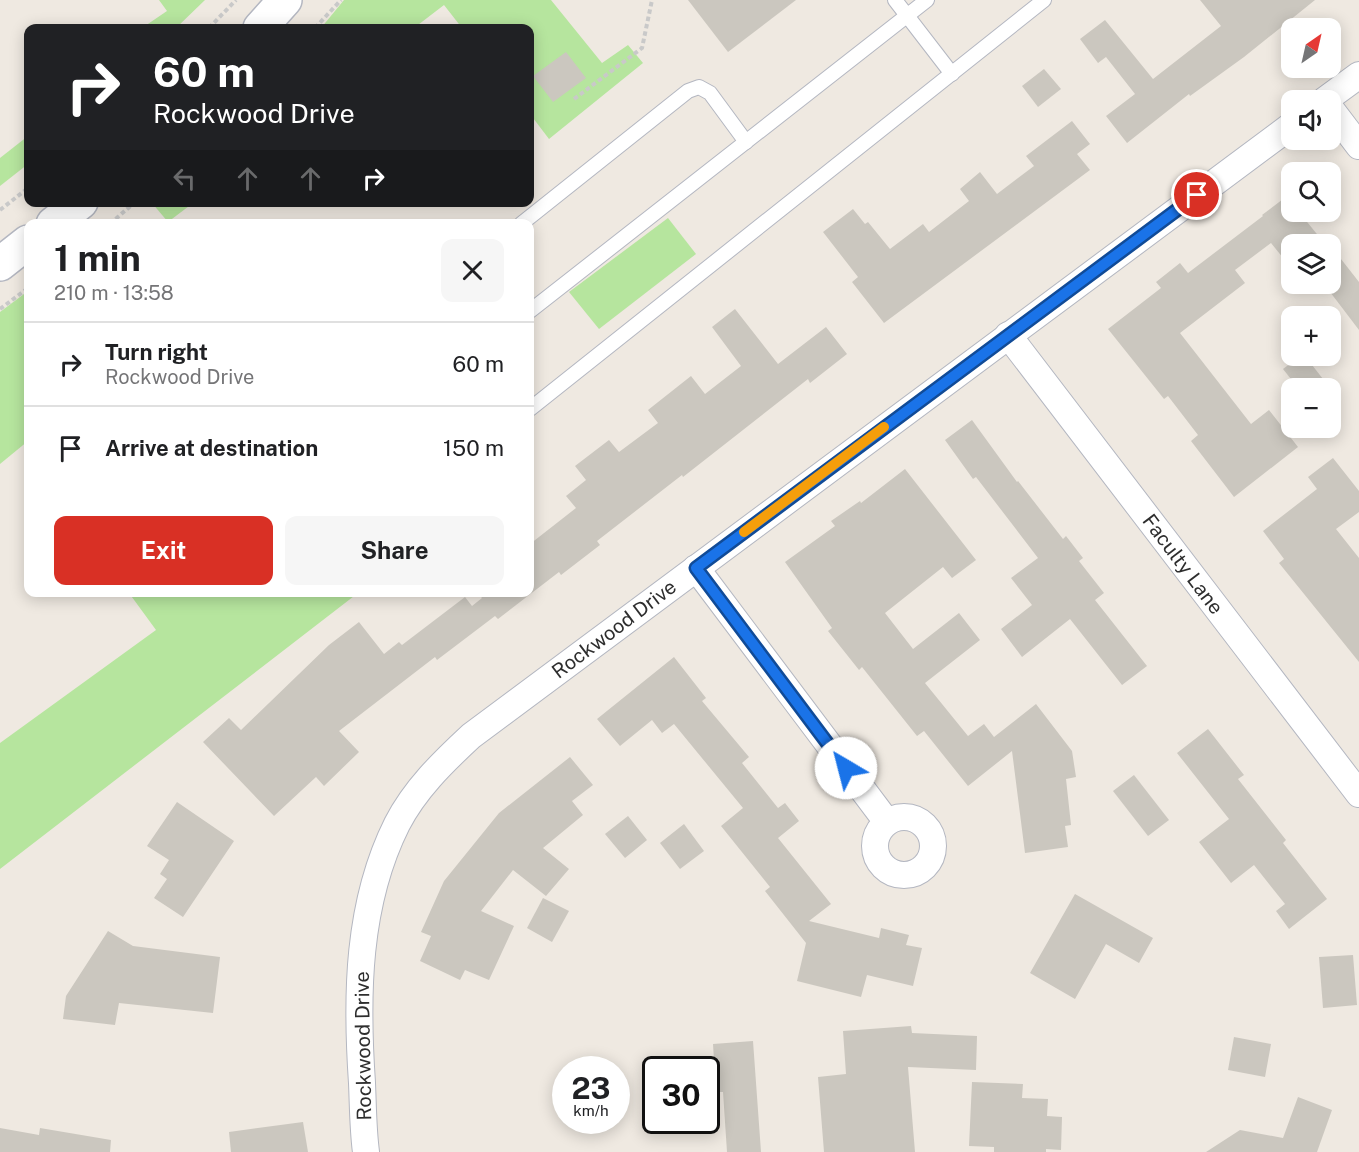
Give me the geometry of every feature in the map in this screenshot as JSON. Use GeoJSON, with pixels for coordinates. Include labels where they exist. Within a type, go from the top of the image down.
{"type":"FeatureCollection","features":[{"type":"Feature","properties":{"kind":"street"},"geometry":{"type":"LineString","coordinates":[[264,24],[285,0]]}},
{"type":"Feature","properties":{"kind":"street"},"geometry":{"type":"LineString","coordinates":[[1339,90],[1359,75]]}},
{"type":"Feature","properties":{"kind":"street"},"geometry":{"type":"LineString","coordinates":[[1341,122],[1359,146]]}},
{"type":"Feature","properties":{"kind":"street","name":"Rockwood Drive"},"geometry":{"type":"LineString","coordinates":[[366,1152],[359,1046],[359,991],[364,927],[376,876],[398,822],[431,774],[471,736],[1281,133]]}},
{"type":"Feature","properties":{"kind":"street"},"geometry":{"type":"LineString","coordinates":[[59,219],[75,207]]}},
{"type":"Feature","properties":{"kind":"street"},"geometry":{"type":"LineString","coordinates":[[0,264],[24,245]]}},
{"type":"Feature","properties":{"kind":"street","name":"Faculty Lane"},"geometry":{"type":"LineString","coordinates":[[1008,335],[1359,794]]}},
{"type":"Feature","properties":{"kind":"street"},"geometry":{"type":"LineString","coordinates":[[696,568],[887,822]]}},
{"type":"Feature","properties":{"kind":"lane"},"geometry":{"type":"LineString","coordinates":[[895,0],[951,74]]}},
{"type":"Feature","properties":{"kind":"lane"},"geometry":{"type":"LineString","coordinates":[[534,308],[927,0]]}},
{"type":"Feature","properties":{"kind":"lane"},"geometry":{"type":"LineString","coordinates":[[534,406],[1044,0]]}},
{"type":"Feature","properties":{"kind":"lane"},"geometry":{"type":"LineString","coordinates":[[526,219],[688,91],[699,87],[710,93],[746,142]]}},
{"type":"Feature","properties":{"kind":"path"},"geometry":{"type":"LineString","coordinates":[[213,24],[236,0]]}},
{"type":"Feature","properties":{"kind":"path"},"geometry":{"type":"LineString","coordinates":[[319,24],[341,0]]}},
{"type":"Feature","properties":{"kind":"path"},"geometry":{"type":"LineString","coordinates":[[574,99],[642,48],[652,0]]}},
{"type":"Feature","properties":{"kind":"path"},"geometry":{"type":"LineString","coordinates":[[0,210],[24,191]]}},
{"type":"Feature","properties":{"kind":"path"},"geometry":{"type":"LineString","coordinates":[[116,219],[129,207]]}},
{"type":"Feature","properties":{"kind":"path"},"geometry":{"type":"LineString","coordinates":[[0,309],[24,291]]}},
{"type":"Feature","properties":{"kind":"green space"},"geometry":{"type":"Polygon","coordinates":[[[159,0],[205,0],[180,24],[148,24],[167,11],[159,0]]]}},
{"type":"Feature","properties":{"kind":"green space"},"geometry":{"type":"Polygon","coordinates":[[[344,0],[551,0],[602,63],[628,45],[643,63],[549,139],[534,119],[534,24],[459,24],[444,5],[419,24],[324,24],[344,0]]]}},
{"type":"Feature","properties":{"kind":"green space"},"geometry":{"type":"Polygon","coordinates":[[[24,139],[24,167],[0,186],[0,158],[24,139]]]}},
{"type":"Feature","properties":{"kind":"green space"},"geometry":{"type":"Polygon","coordinates":[[[155,207],[188,207],[172,219],[165,219],[155,207]]]}},
{"type":"Feature","properties":{"kind":"green space"},"geometry":{"type":"Polygon","coordinates":[[[668,218],[696,254],[599,329],[569,292],[668,218]]]}},
{"type":"Feature","properties":{"kind":"green space"},"geometry":{"type":"Polygon","coordinates":[[[24,294],[24,444],[0,464],[0,312],[24,294]]]}},
{"type":"Feature","properties":{"kind":"green space"},"geometry":{"type":"Polygon","coordinates":[[[132,597],[353,597],[0,869],[0,743],[156,630],[132,597]]]}},
{"type":"Feature","properties":{"kind":"building"},"geometry":{"type":"Polygon","coordinates":[[[688,0],[796,0],[728,52],[688,0]]]}},
{"type":"Feature","properties":{"kind":"building"},"geometry":{"type":"Polygon","coordinates":[[[1200,0],[1315,0],[1293,18],[1281,18],[1281,27],[1244,57],[1190,96],[1189,94],[1127,143],[1106,116],[1135,94],[1106,57],[1098,63],[1080,39],[1105,20],[1153,79],[1221,26],[1200,0]]]}},
{"type":"Feature","properties":{"kind":"building"},"geometry":{"type":"Polygon","coordinates":[[[566,52],[586,78],[553,102],[534,75],[566,52]]]}},
{"type":"Feature","properties":{"kind":"building"},"geometry":{"type":"Polygon","coordinates":[[[1044,69],[1061,89],[1038,107],[1022,86],[1044,69]]]}},
{"type":"Feature","properties":{"kind":"building"},"geometry":{"type":"Polygon","coordinates":[[[1072,121],[1090,144],[1077,154],[1090,170],[884,323],[852,282],[858,277],[823,232],[853,209],[865,224],[868,222],[890,249],[923,224],[929,232],[969,201],[960,189],[980,172],[997,194],[1034,166],[1026,156],[1072,121]]]}},
{"type":"Feature","properties":{"kind":"building"},"geometry":{"type":"Polygon","coordinates":[[[1281,201],[1281,222],[1307,222],[1317,234],[1281,234],[1281,255],[1271,243],[1235,270],[1245,283],[1180,333],[1251,424],[1269,410],[1281,425],[1281,438],[1291,438],[1298,447],[1234,497],[1191,441],[1198,435],[1168,396],[1164,399],[1108,329],[1161,288],[1156,282],[1180,263],[1188,273],[1281,201]]]}},
{"type":"Feature","properties":{"kind":"building"},"geometry":{"type":"Polygon","coordinates":[[[1341,259],[1359,282],[1359,330],[1332,294],[1341,294],[1341,259]]]}},
{"type":"Feature","properties":{"kind":"building"},"geometry":{"type":"Polygon","coordinates":[[[735,309],[778,364],[826,327],[847,354],[810,383],[808,379],[597,541],[600,545],[561,575],[559,572],[534,591],[534,541],[576,508],[566,496],[586,480],[575,466],[609,440],[619,452],[658,423],[648,410],[691,376],[705,394],[741,366],[712,327],[735,309]]]}},
{"type":"Feature","properties":{"kind":"building"},"geometry":{"type":"Polygon","coordinates":[[[1287,366],[1313,366],[1322,378],[1290,378],[1283,369],[1287,366]]]}},
{"type":"Feature","properties":{"kind":"building"},"geometry":{"type":"Polygon","coordinates":[[[972,420],[1017,482],[1063,539],[1066,536],[1083,558],[1079,561],[1104,593],[1095,600],[1147,666],[1122,685],[1070,619],[1022,657],[1001,629],[1032,605],[1011,578],[1038,558],[976,477],[973,479],[945,440],[972,420]]]}},
{"type":"Feature","properties":{"kind":"building"},"geometry":{"type":"Polygon","coordinates":[[[1333,458],[1359,491],[1359,512],[1336,529],[1359,558],[1359,662],[1279,563],[1284,559],[1263,531],[1317,489],[1308,477],[1333,458]]]}},
{"type":"Feature","properties":{"kind":"building"},"geometry":{"type":"Polygon","coordinates":[[[905,469],[976,560],[952,578],[943,567],[885,613],[913,649],[959,613],[980,640],[925,683],[968,736],[984,724],[994,737],[1036,704],[1072,751],[1076,777],[1066,779],[1071,825],[1065,826],[1068,847],[1025,853],[1012,751],[968,786],[924,731],[917,736],[862,667],[859,670],[828,631],[832,628],[785,562],[835,526],[831,521],[860,501],[861,503],[905,469]]]}},
{"type":"Feature","properties":{"kind":"building"},"geometry":{"type":"Polygon","coordinates":[[[465,597],[472,606],[482,598],[527,597],[498,619],[495,616],[437,660],[435,657],[339,731],[359,752],[324,786],[316,777],[274,816],[203,742],[229,718],[241,730],[329,645],[359,622],[384,654],[399,642],[402,645],[465,597]]]}},
{"type":"Feature","properties":{"kind":"building"},"geometry":{"type":"Polygon","coordinates":[[[674,657],[706,698],[702,701],[749,757],[742,763],[778,808],[785,803],[799,821],[778,838],[831,904],[809,921],[879,938],[881,928],[909,935],[906,945],[922,948],[913,986],[867,975],[861,997],[797,981],[806,943],[765,891],[770,887],[721,826],[743,808],[674,724],[662,733],[652,720],[620,746],[597,719],[674,657]]]}},
{"type":"Feature","properties":{"kind":"building"},"geometry":{"type":"Polygon","coordinates":[[[1208,729],[1244,775],[1238,779],[1286,840],[1283,843],[1327,899],[1289,929],[1276,911],[1285,904],[1254,865],[1231,883],[1199,842],[1229,819],[1177,753],[1208,729]]]}},
{"type":"Feature","properties":{"kind":"building"},"geometry":{"type":"Polygon","coordinates":[[[570,757],[593,785],[572,801],[583,815],[543,848],[569,869],[546,896],[513,870],[481,911],[514,926],[489,980],[465,970],[460,980],[420,961],[431,936],[421,932],[444,881],[499,813],[570,757]]]}},
{"type":"Feature","properties":{"kind":"building"},"geometry":{"type":"Polygon","coordinates":[[[1134,775],[1169,820],[1148,836],[1113,791],[1134,775]]]}},
{"type":"Feature","properties":{"kind":"building"},"geometry":{"type":"Polygon","coordinates":[[[177,802],[234,841],[183,917],[154,898],[167,879],[160,874],[169,860],[147,846],[177,802]]]}},
{"type":"Feature","properties":{"kind":"building"},"geometry":{"type":"Polygon","coordinates":[[[628,816],[647,840],[625,858],[605,834],[628,816]]]}},
{"type":"Feature","properties":{"kind":"building"},"geometry":{"type":"Polygon","coordinates":[[[684,824],[704,851],[680,869],[660,843],[684,824]]]}},
{"type":"Feature","properties":{"kind":"building"},"geometry":{"type":"Polygon","coordinates":[[[1075,894],[1153,938],[1139,963],[1106,944],[1075,999],[1030,973],[1075,894]]]}},
{"type":"Feature","properties":{"kind":"building"},"geometry":{"type":"Polygon","coordinates":[[[543,898],[569,911],[552,942],[527,928],[543,898]]]}},
{"type":"Feature","properties":{"kind":"building"},"geometry":{"type":"Polygon","coordinates":[[[108,931],[133,946],[220,957],[213,1013],[119,1003],[115,1025],[63,1019],[66,996],[108,931]]]}},
{"type":"Feature","properties":{"kind":"building"},"geometry":{"type":"Polygon","coordinates":[[[1353,955],[1357,1005],[1323,1008],[1319,957],[1353,955]]]}},
{"type":"Feature","properties":{"kind":"building"},"geometry":{"type":"Polygon","coordinates":[[[911,1026],[912,1033],[977,1036],[976,1070],[908,1067],[915,1152],[824,1152],[818,1077],[846,1074],[843,1031],[911,1026]]]}},
{"type":"Feature","properties":{"kind":"building"},"geometry":{"type":"Polygon","coordinates":[[[1234,1037],[1271,1044],[1265,1077],[1228,1070],[1234,1037]]]}},
{"type":"Feature","properties":{"kind":"building"},"geometry":{"type":"Polygon","coordinates":[[[753,1041],[761,1152],[727,1152],[723,1092],[720,1092],[720,1056],[714,1056],[713,1044],[753,1041]]]}},
{"type":"Feature","properties":{"kind":"building"},"geometry":{"type":"Polygon","coordinates":[[[972,1082],[1023,1084],[1022,1098],[1048,1099],[1047,1116],[1062,1117],[1061,1150],[994,1152],[994,1147],[969,1146],[972,1082]]]}},
{"type":"Feature","properties":{"kind":"building"},"geometry":{"type":"Polygon","coordinates":[[[1298,1097],[1332,1110],[1317,1152],[1206,1152],[1240,1130],[1283,1138],[1298,1097]]]}},
{"type":"Feature","properties":{"kind":"building"},"geometry":{"type":"Polygon","coordinates":[[[303,1122],[308,1152],[231,1152],[229,1132],[303,1122]]]}},
{"type":"Feature","properties":{"kind":"building"},"geometry":{"type":"Polygon","coordinates":[[[0,1128],[39,1135],[40,1128],[111,1140],[110,1152],[0,1152],[0,1128]]]}},
{"type":"Feature","properties":{"kind":"slow traffic"},"geometry":{"type":"LineString","coordinates":[[744,532],[884,427]]}},
{"type":"Feature","properties":{"kind":"route"},"geometry":{"type":"LineString","coordinates":[[846,768],[696,568],[1197,195]]}}]}
